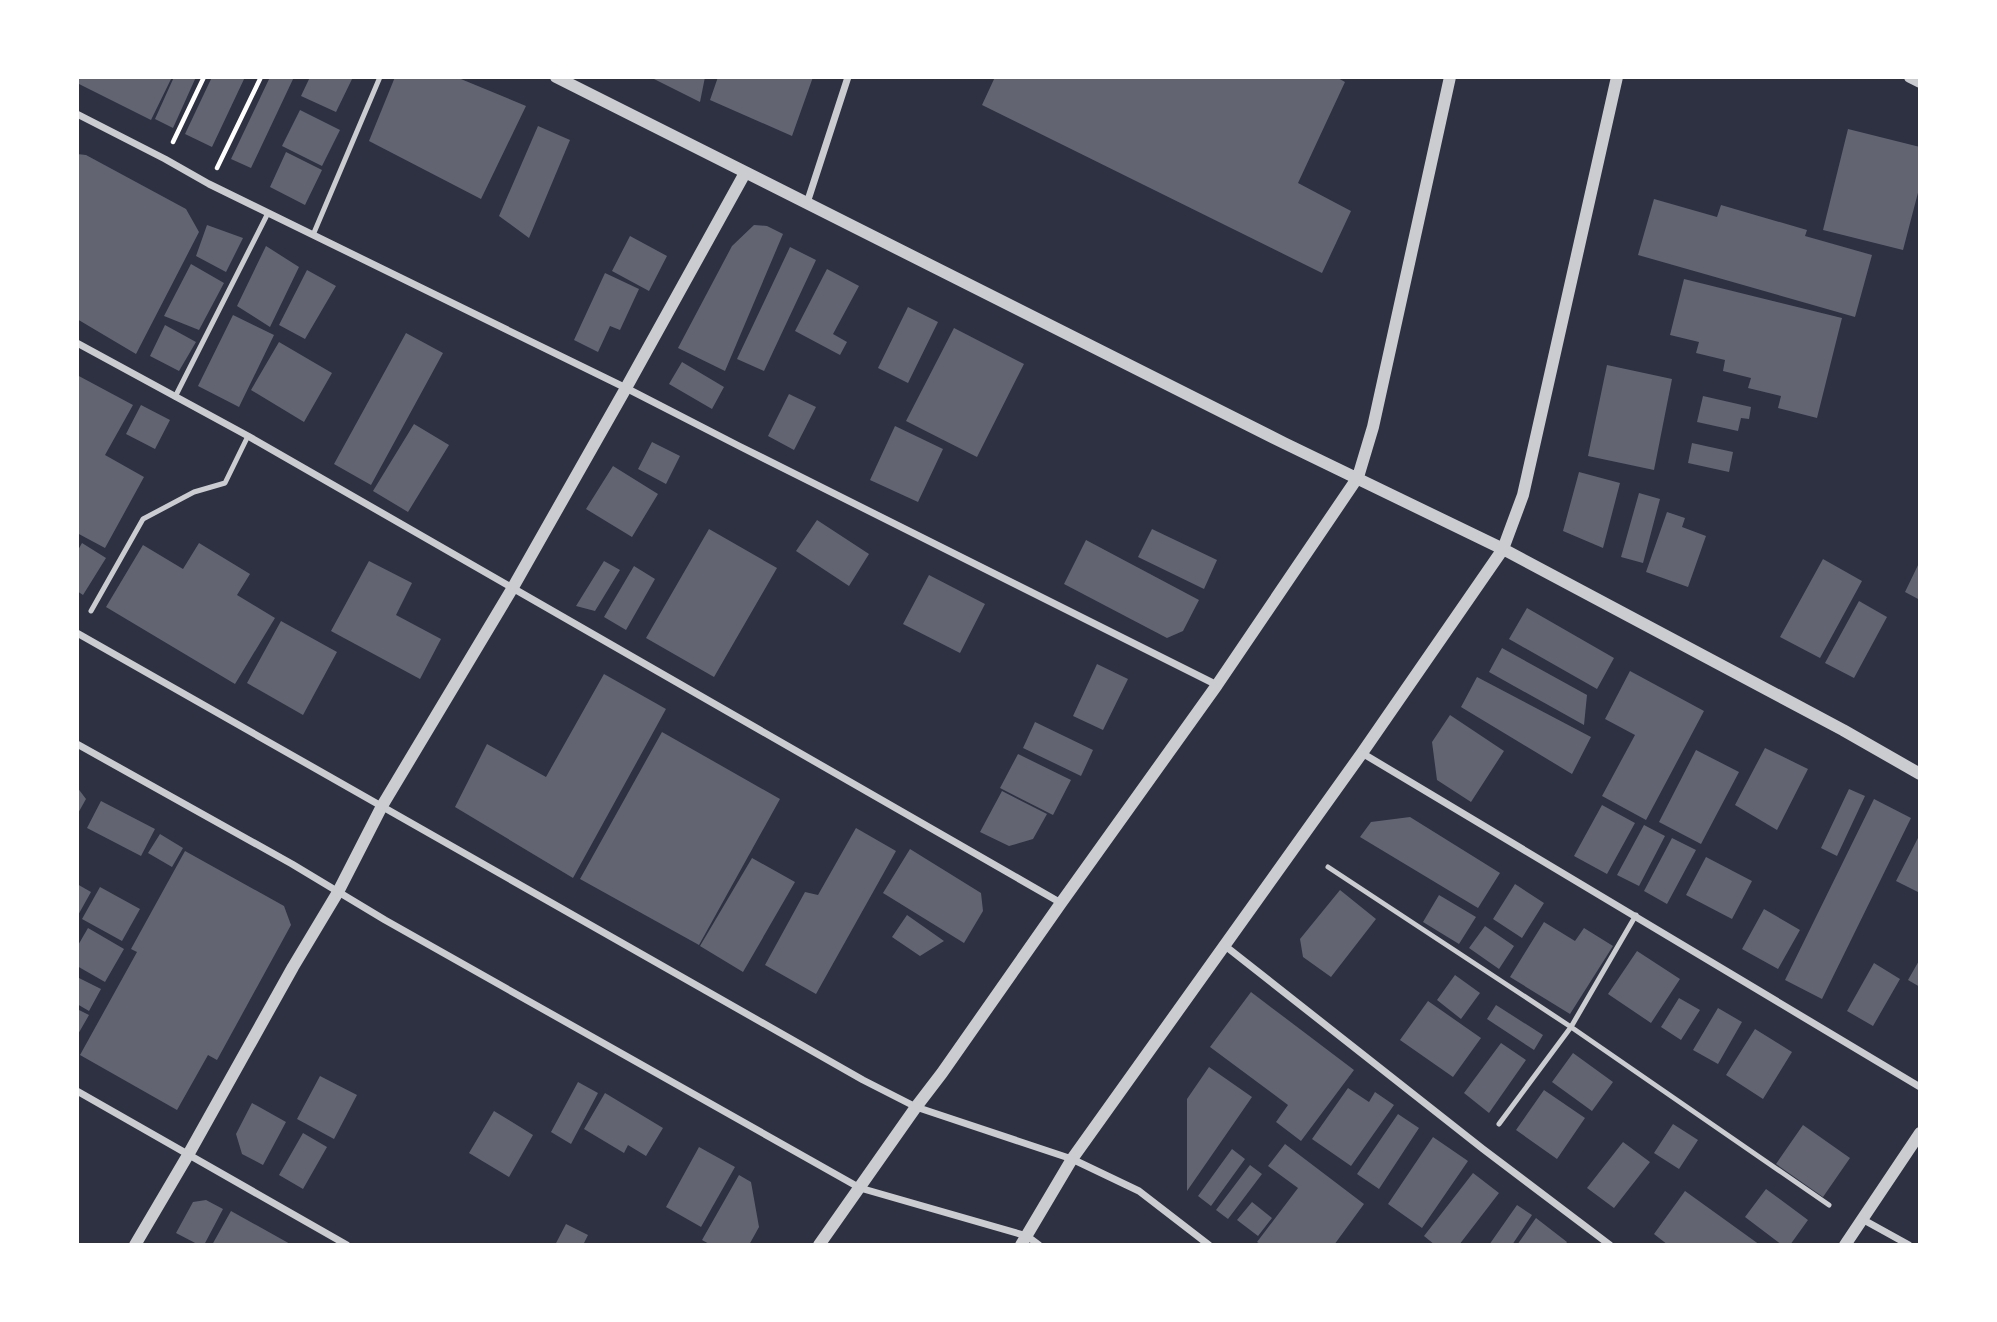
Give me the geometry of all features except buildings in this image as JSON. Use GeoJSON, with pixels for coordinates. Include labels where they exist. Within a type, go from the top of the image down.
{"type":"FeatureCollection","features":[{"type":"Feature","properties":{"kind":"street"},"geometry":{"type":"LineString","coordinates":[[556,77],[1284,443],[1503,549],[1843,730],[1920,774]]}},
{"type":"Feature","properties":{"kind":"street"},"geometry":{"type":"LineString","coordinates":[[807,203],[848,77]]}},
{"type":"Feature","properties":{"kind":"street"},"geometry":{"type":"LineString","coordinates":[[819,1245],[1217,685],[1358,477],[1373,427],[1450,77]]}},
{"type":"Feature","properties":{"kind":"street"},"geometry":{"type":"LineString","coordinates":[[1024,1240],[1072,1159],[1503,549],[1523,495],[1617,77]]}},
{"type":"Feature","properties":{"kind":"street"},"geometry":{"type":"LineString","coordinates":[[1910,77],[1920,82]]}},
{"type":"Feature","properties":{"kind":"street"},"geometry":{"type":"LineString","coordinates":[[77,114],[209,184],[626,388],[1217,685]]}},
{"type":"Feature","properties":{"kind":"street"},"geometry":{"type":"LineString","coordinates":[[135,1245],[338,892],[382,806],[512,589],[745,173]]}},
{"type":"Feature","properties":{"kind":"street"},"geometry":{"type":"LineString","coordinates":[[77,343],[247,436],[1061,903]]}},
{"type":"Feature","properties":{"kind":"street"},"geometry":{"type":"LineString","coordinates":[[77,633],[840,1067],[916,1107],[1072,1159],[1139,1191],[1209,1245]]}},
{"type":"Feature","properties":{"kind":"street"},"geometry":{"type":"LineString","coordinates":[[77,744],[860,1188],[956,1215],[1040,1245]]}},
{"type":"Feature","properties":{"kind":"street"},"geometry":{"type":"LineString","coordinates":[[1362,752],[1920,1087]]}},
{"type":"Feature","properties":{"kind":"street"},"geometry":{"type":"LineString","coordinates":[[1224,945],[1472,1141],[1609,1245]]}},
{"type":"Feature","properties":{"kind":"street"},"geometry":{"type":"LineString","coordinates":[[77,1091],[347,1245]]}},
{"type":"Feature","properties":{"kind":"street"},"geometry":{"type":"LineString","coordinates":[[1845,1245],[1920,1133]]}},
{"type":"Feature","properties":{"kind":"street"},"geometry":{"type":"LineString","coordinates":[[1862,1219],[1909,1245]]}},
{"type":"Feature","properties":{"kind":"lane"},"geometry":{"type":"LineString","coordinates":[[313,235],[380,77]]}},
{"type":"Feature","properties":{"kind":"lane"},"geometry":{"type":"LineString","coordinates":[[175,397],[268,213]]}},
{"type":"Feature","properties":{"kind":"lane"},"geometry":{"type":"LineString","coordinates":[[91,611],[143,519],[194,492],[225,483],[247,436]]}},
{"type":"Feature","properties":{"kind":"lane"},"geometry":{"type":"LineString","coordinates":[[1328,867],[1571,1027],[1829,1206]]}},
{"type":"Feature","properties":{"kind":"lane"},"geometry":{"type":"LineString","coordinates":[[1499,1124],[1571,1027],[1636,915]]}},
{"type":"Feature","properties":{"kind":"path"},"geometry":{"type":"LineString","coordinates":[[165,159],[204,77]]}},
{"type":"Feature","properties":{"kind":"path"},"geometry":{"type":"LineString","coordinates":[[209,184],[261,77]]}}]}
